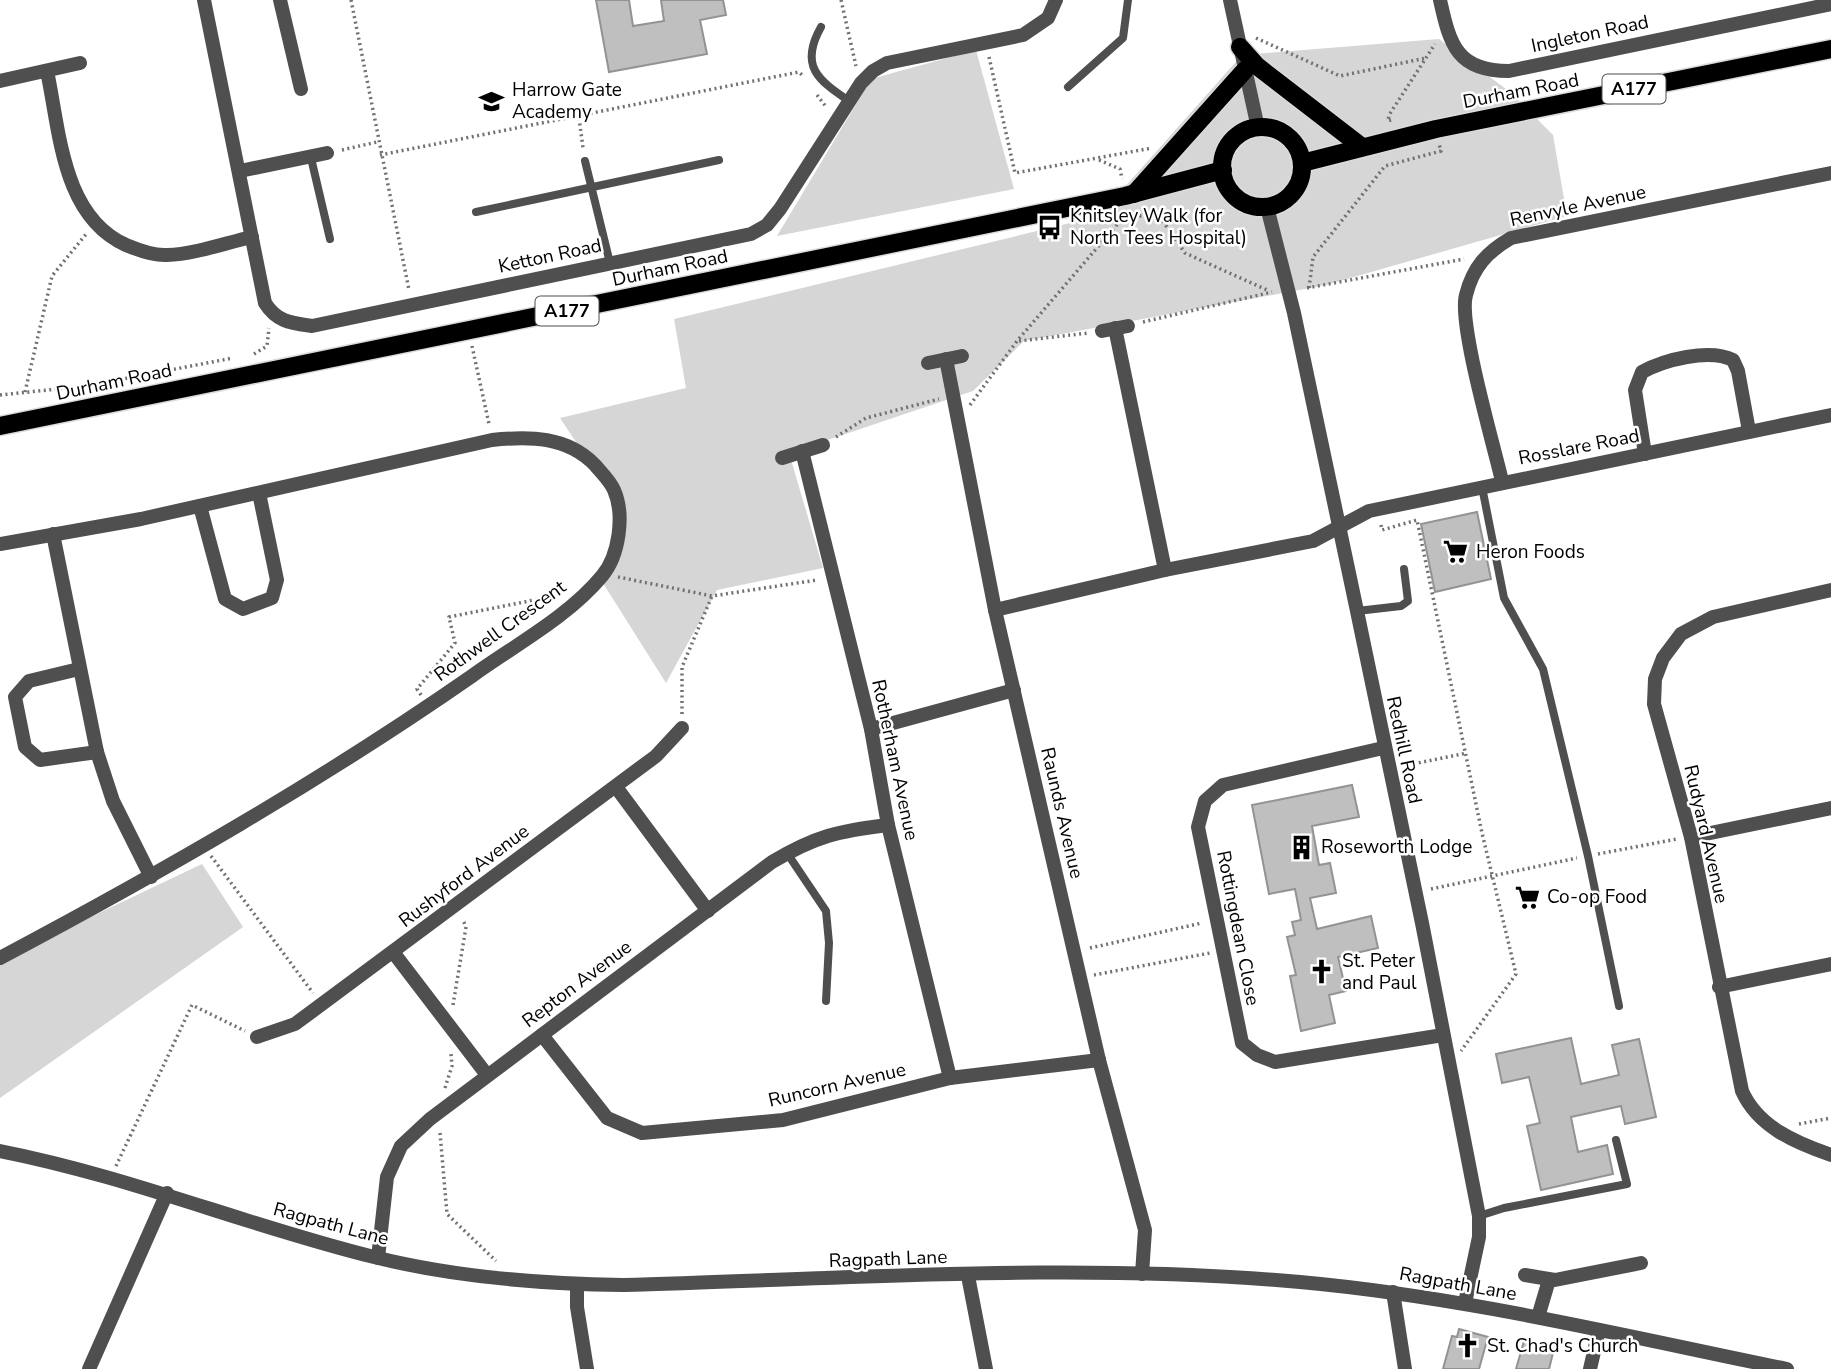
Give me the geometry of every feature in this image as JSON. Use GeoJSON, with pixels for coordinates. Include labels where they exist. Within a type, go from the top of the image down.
{"type":"FeatureCollection","features":[{"type":"Feature","properties":{"kind":"main road"},"geometry":{"type":"LineString","coordinates":[[1240,47],[1256,66],[1362,147]]}},
{"type":"Feature","properties":{"kind":"main road","name":"Durham Road"},"geometry":{"type":"LineString","coordinates":[[1302,163],[1362,147],[1831,49]]}},
{"type":"Feature","properties":{"kind":"main road"},"geometry":{"type":"LineString","coordinates":[[1129,201],[1178,142],[1245,71]]}},
{"type":"Feature","properties":{"kind":"main road"},"geometry":{"type":"LineString","coordinates":[[1258,128],[1282,132],[1293,142],[1302,163],[1296,189],[1286,200],[1266,207],[1254,206],[1234,195],[1227,185],[1223,170],[1227,149],[1235,139],[1258,128]]}},
{"type":"Feature","properties":{"kind":"main road","name":"Durham Road"},"geometry":{"type":"LineString","coordinates":[[0,426],[1129,201],[1223,170]]}},
{"type":"Feature","properties":{"kind":"street"},"geometry":{"type":"LineString","coordinates":[[204,0],[265,303],[273,316]]}},
{"type":"Feature","properties":{"kind":"street"},"geometry":{"type":"LineString","coordinates":[[280,0],[301,89]]}},
{"type":"Feature","properties":{"kind":"street","name":"Ketton Road"},"geometry":{"type":"LineString","coordinates":[[273,316],[289,323],[312,326],[411,303],[751,234],[767,225],[780,209],[861,83],[873,71],[887,63],[1023,35],[1048,18],[1056,0]]}},
{"type":"Feature","properties":{"kind":"street"},"geometry":{"type":"LineString","coordinates":[[1230,0],[1258,128]]}},
{"type":"Feature","properties":{"kind":"street","name":"Ingleton Road"},"geometry":{"type":"LineString","coordinates":[[1440,0],[1453,47],[1468,63],[1486,71],[1509,71],[1831,4]]}},
{"type":"Feature","properties":{"kind":"street"},"geometry":{"type":"LineString","coordinates":[[0,81],[80,63]]}},
{"type":"Feature","properties":{"kind":"street"},"geometry":{"type":"LineString","coordinates":[[47,71],[73,187],[84,211],[113,239],[136,250],[166,256],[252,237]]}},
{"type":"Feature","properties":{"kind":"street"},"geometry":{"type":"LineString","coordinates":[[240,171],[327,153]]}},
{"type":"Feature","properties":{"kind":"street","name":"Renvyle Avenue"},"geometry":{"type":"LineString","coordinates":[[1480,261],[1490,250],[1511,238],[1831,173]]}},
{"type":"Feature","properties":{"kind":"street","name":"Redhill Road"},"geometry":{"type":"LineString","coordinates":[[1266,207],[1288,290],[1357,611],[1479,1216],[1479,1237],[1465,1303]]}},
{"type":"Feature","properties":{"kind":"street"},"geometry":{"type":"LineString","coordinates":[[1480,261],[1465,298],[1466,326],[1502,481]]}},
{"type":"Feature","properties":{"kind":"street"},"geometry":{"type":"LineString","coordinates":[[1115,328],[1166,570]]}},
{"type":"Feature","properties":{"kind":"street"},"geometry":{"type":"LineString","coordinates":[[1645,454],[1635,390],[1642,372],[1653,366],[1712,354],[1733,360],[1738,371],[1749,432]]}},
{"type":"Feature","properties":{"kind":"street"},"geometry":{"type":"LineString","coordinates":[[928,363],[962,356]]}},
{"type":"Feature","properties":{"kind":"street","name":"Raunds Avenue"},"geometry":{"type":"LineString","coordinates":[[946,359],[960,418],[995,610],[1099,1060],[1145,1230],[1142,1275]]}},
{"type":"Feature","properties":{"kind":"street","name":"Rosslare Road"},"geometry":{"type":"LineString","coordinates":[[995,610],[1166,570],[1313,541],[1377,510],[1502,481],[1831,415]]}},
{"type":"Feature","properties":{"kind":"street","name":"Rothwell Crescent"},"geometry":{"type":"LineString","coordinates":[[0,544],[200,506],[492,440],[527,436],[563,443],[594,464],[614,490],[620,519],[616,546],[604,575],[573,605],[382,739],[151,877],[0,958]]}},
{"type":"Feature","properties":{"kind":"street"},"geometry":{"type":"LineString","coordinates":[[782,458],[823,445]]}},
{"type":"Feature","properties":{"kind":"street","name":"Rotherham Avenue"},"geometry":{"type":"LineString","coordinates":[[802,451],[871,729],[888,825],[950,1078]]}},
{"type":"Feature","properties":{"kind":"street"},"geometry":{"type":"LineString","coordinates":[[200,506],[225,599],[243,609],[272,598],[278,580],[259,493]]}},
{"type":"Feature","properties":{"kind":"street"},"geometry":{"type":"LineString","coordinates":[[53,534],[97,752],[113,801],[151,877]]}},
{"type":"Feature","properties":{"kind":"street","name":"Rudyard Avenue"},"geometry":{"type":"LineString","coordinates":[[1831,590],[1713,617],[1681,634],[1663,658],[1655,679],[1654,704],[1690,837],[1742,1091],[1749,1108],[1775,1129],[1801,1145],[1831,1155]]}},
{"type":"Feature","properties":{"kind":"street"},"geometry":{"type":"LineString","coordinates":[[79,669],[29,681],[15,697],[25,747],[40,760],[97,752]]}},
{"type":"Feature","properties":{"kind":"street"},"geometry":{"type":"LineString","coordinates":[[871,729],[1014,690]]}},
{"type":"Feature","properties":{"kind":"street","name":"Rushyford Avenue"},"geometry":{"type":"LineString","coordinates":[[257,1037],[295,1024],[394,952],[656,756],[681,728]]}},
{"type":"Feature","properties":{"kind":"street","name":"Rottingdean Close"},"geometry":{"type":"LineString","coordinates":[[1383,748],[1223,785],[1205,801],[1198,827],[1215,920],[1242,1043],[1256,1055],[1275,1062],[1443,1035]]}},
{"type":"Feature","properties":{"kind":"street"},"geometry":{"type":"LineString","coordinates":[[615,787],[708,911]]}},
{"type":"Feature","properties":{"kind":"street"},"geometry":{"type":"LineString","coordinates":[[1690,837],[1831,808]]}},
{"type":"Feature","properties":{"kind":"street","name":"Repton Avenue"},"geometry":{"type":"LineString","coordinates":[[378,1258],[387,1177],[401,1146],[429,1119],[787,853],[805,842],[838,831],[888,825]]}},
{"type":"Feature","properties":{"kind":"street"},"geometry":{"type":"LineString","coordinates":[[394,952],[487,1076]]}},
{"type":"Feature","properties":{"kind":"street"},"geometry":{"type":"LineString","coordinates":[[1719,987],[1831,964]]}},
{"type":"Feature","properties":{"kind":"street","name":"Runcorn Avenue"},"geometry":{"type":"LineString","coordinates":[[542,1035],[607,1118],[642,1133],[783,1120],[950,1078],[1099,1060]]}},
{"type":"Feature","properties":{"kind":"street","name":"Ragpath Lane"},"geometry":{"type":"LineString","coordinates":[[0,1150],[112,1176],[300,1238],[378,1258],[442,1270],[577,1284],[1142,1275],[1296,1282],[1465,1303],[1599,1330],[1720,1362],[1787,1369]]}},
{"type":"Feature","properties":{"kind":"street"},"geometry":{"type":"LineString","coordinates":[[89,1369],[159,1219],[167,1193]]}},
{"type":"Feature","properties":{"kind":"street"},"geometry":{"type":"LineString","coordinates":[[1525,1275],[1549,1280],[1641,1263]]}},
{"type":"Feature","properties":{"kind":"street"},"geometry":{"type":"LineString","coordinates":[[968,1276],[986,1369]]}},
{"type":"Feature","properties":{"kind":"street"},"geometry":{"type":"LineString","coordinates":[[1538,1317],[1549,1280]]}},
{"type":"Feature","properties":{"kind":"street"},"geometry":{"type":"LineString","coordinates":[[577,1284],[577,1307],[587,1369]]}},
{"type":"Feature","properties":{"kind":"street"},"geometry":{"type":"LineString","coordinates":[[1393,1292],[1405,1369]]}},
{"type":"Feature","properties":{"kind":"street"},"geometry":{"type":"LineString","coordinates":[[1590,1369],[1599,1330]]}},
{"type":"Feature","properties":{"kind":"lane"},"geometry":{"type":"LineString","coordinates":[[1068,87],[1123,38],[1128,0]]}},
{"type":"Feature","properties":{"kind":"lane"},"geometry":{"type":"LineString","coordinates":[[821,27],[813,43],[810,62],[823,83],[849,101]]}},
{"type":"Feature","properties":{"kind":"lane"},"geometry":{"type":"LineString","coordinates":[[311,158],[330,239]]}},
{"type":"Feature","properties":{"kind":"lane"},"geometry":{"type":"LineString","coordinates":[[476,212],[719,160]]}},
{"type":"Feature","properties":{"kind":"lane"},"geometry":{"type":"LineString","coordinates":[[585,161],[589,189],[610,263]]}},
{"type":"Feature","properties":{"kind":"lane"},"geometry":{"type":"LineString","coordinates":[[1482,487],[1504,598],[1544,669],[1588,856],[1619,1006]]}},
{"type":"Feature","properties":{"kind":"lane"},"geometry":{"type":"LineString","coordinates":[[1357,611],[1401,606],[1408,601],[1404,569]]}},
{"type":"Feature","properties":{"kind":"lane"},"geometry":{"type":"LineString","coordinates":[[787,853],[826,911],[829,943],[826,1001]]}},
{"type":"Feature","properties":{"kind":"lane"},"geometry":{"type":"LineString","coordinates":[[1479,1216],[1504,1208],[1627,1184],[1616,1140]]}},
{"type":"Feature","properties":{"kind":"path"},"geometry":{"type":"LineString","coordinates":[[351,0],[411,303]]}},
{"type":"Feature","properties":{"kind":"path"},"geometry":{"type":"LineString","coordinates":[[841,0],[861,83]]}},
{"type":"Feature","properties":{"kind":"path"},"geometry":{"type":"LineString","coordinates":[[1236,29],[1340,76],[1426,58]]}},
{"type":"Feature","properties":{"kind":"path"},"geometry":{"type":"LineString","coordinates":[[985,42],[1015,173],[1100,160],[1178,142]]}},
{"type":"Feature","properties":{"kind":"path"},"geometry":{"type":"LineString","coordinates":[[380,155],[579,118],[799,72],[807,82]]}},
{"type":"Feature","properties":{"kind":"path"},"geometry":{"type":"LineString","coordinates":[[814,92],[837,121]]}},
{"type":"Feature","properties":{"kind":"path"},"geometry":{"type":"LineString","coordinates":[[579,118],[585,161]]}},
{"type":"Feature","properties":{"kind":"path"},"geometry":{"type":"LineString","coordinates":[[327,153],[377,142]]}},
{"type":"Feature","properties":{"kind":"path"},"geometry":{"type":"LineString","coordinates":[[1100,160],[1120,169],[1129,201],[1141,216],[1157,214],[1185,253],[1269,291]]}},
{"type":"Feature","properties":{"kind":"path"},"geometry":{"type":"LineString","coordinates":[[960,418],[1017,341],[1129,201]]}},
{"type":"Feature","properties":{"kind":"path"},"geometry":{"type":"LineString","coordinates":[[26,392],[52,276],[95,224]]}},
{"type":"Feature","properties":{"kind":"path"},"geometry":{"type":"LineString","coordinates":[[1017,341],[1115,328],[1269,291],[1288,290],[1475,257],[1480,261]]}},
{"type":"Feature","properties":{"kind":"path"},"geometry":{"type":"LineString","coordinates":[[0,396],[86,386],[256,354],[267,346],[266,337],[273,316]]}},
{"type":"Feature","properties":{"kind":"path"},"geometry":{"type":"LineString","coordinates":[[469,331],[492,440]]}},
{"type":"Feature","properties":{"kind":"path"},"geometry":{"type":"LineString","coordinates":[[823,445],[866,418],[954,395]]}},
{"type":"Feature","properties":{"kind":"path"},"geometry":{"type":"LineString","coordinates":[[1377,510],[1382,530],[1417,520],[1468,753],[1482,832],[1516,974],[1470,1043],[1449,1063]]}},
{"type":"Feature","properties":{"kind":"path"},"geometry":{"type":"LineString","coordinates":[[604,575],[712,596],[833,577]]}},
{"type":"Feature","properties":{"kind":"path"},"geometry":{"type":"LineString","coordinates":[[429,705],[417,689],[455,643],[449,617],[589,589]]}},
{"type":"Feature","properties":{"kind":"path"},"geometry":{"type":"LineString","coordinates":[[681,728],[682,667],[712,596]]}},
{"type":"Feature","properties":{"kind":"path"},"geometry":{"type":"LineString","coordinates":[[1408,765],[1468,753]]}},
{"type":"Feature","properties":{"kind":"path"},"geometry":{"type":"LineString","coordinates":[[1415,891],[1459,885],[1588,856],[1690,837]]}},
{"type":"Feature","properties":{"kind":"path"},"geometry":{"type":"LineString","coordinates":[[203,846],[321,1004]]}},
{"type":"Feature","properties":{"kind":"path"},"geometry":{"type":"LineString","coordinates":[[1074,952],[1215,920]]}},
{"type":"Feature","properties":{"kind":"path"},"geometry":{"type":"LineString","coordinates":[[1081,978],[1222,950]]}},
{"type":"Feature","properties":{"kind":"path"},"geometry":{"type":"LineString","coordinates":[[112,1176],[192,1005],[257,1037]]}},
{"type":"Feature","properties":{"kind":"path"},"geometry":{"type":"LineString","coordinates":[[1775,1129],[1831,1118]]}},
{"type":"Feature","properties":{"kind":"shaded area"},"geometry":{"type":"Polygon","coordinates":[[[1439,39],[1510,92],[1553,135],[1567,216],[1326,285],[1024,341],[973,391],[789,453],[823,568],[717,590],[666,683],[601,580],[624,514],[560,418],[686,388],[674,319],[1099,216],[1242,55],[1439,39]]]}},
{"type":"Feature","properties":{"kind":"shaded area"},"geometry":{"type":"Polygon","coordinates":[[[976,50],[1014,189],[777,236],[871,79],[976,50]]]}},
{"type":"Feature","properties":{"kind":"shaded area"},"geometry":{"type":"Polygon","coordinates":[[[202,864],[243,927],[0,1098],[0,960],[202,864]]]}},
{"type":"Feature","properties":{"kind":"building"},"geometry":{"type":"Polygon","coordinates":[[[596,0],[629,0],[633,26],[664,21],[661,0],[723,0],[726,15],[700,20],[707,54],[609,72],[596,0]]]}},
{"type":"Feature","properties":{"kind":"building","name":"Heron Foods"},"geometry":{"type":"Polygon","coordinates":[[[1477,512],[1491,579],[1435,592],[1421,524],[1477,512]]]}},
{"type":"Feature","properties":{"kind":"building"},"geometry":{"type":"Polygon","coordinates":[[[1352,785],[1359,817],[1312,826],[1319,865],[1330,863],[1336,893],[1310,898],[1317,929],[1371,916],[1378,948],[1338,957],[1346,991],[1329,995],[1335,1023],[1301,1031],[1290,976],[1296,975],[1287,937],[1295,935],[1292,922],[1301,920],[1295,889],[1269,894],[1252,805],[1352,785]]]}},
{"type":"Feature","properties":{"kind":"building"},"geometry":{"type":"Polygon","coordinates":[[[1571,1038],[1581,1084],[1619,1075],[1612,1045],[1639,1039],[1656,1117],[1625,1124],[1621,1106],[1571,1117],[1578,1152],[1607,1145],[1613,1174],[1541,1190],[1527,1126],[1540,1123],[1529,1077],[1502,1083],[1496,1054],[1571,1038]]]}},
{"type":"Feature","properties":{"kind":"building","name":"St. Chad's Church"},"geometry":{"type":"Polygon","coordinates":[[[1459,1329],[1488,1337],[1479,1369],[1443,1369],[1452,1336],[1457,1337],[1459,1329]]]}},
{"type":"Feature","properties":{"kind":"building"},"geometry":{"type":"Polygon","coordinates":[[[1524,1341],[1554,1349],[1549,1369],[1516,1369],[1524,1341]]]}},
{"type":"Feature","properties":{"kind":"place","name":"Harrow Gate Academy"},"geometry":{"type":"Point","coordinates":[492,101]}},
{"type":"Feature","properties":{"kind":"place","name":"Knitsley Walk (for North Tees Hospital)"},"geometry":{"type":"Point","coordinates":[1050,227]}},
{"type":"Feature","properties":{"kind":"place","name":"Heron Foods"},"geometry":{"type":"Point","coordinates":[1456,552]}},
{"type":"Feature","properties":{"kind":"place","name":"Roseworth Lodge"},"geometry":{"type":"Point","coordinates":[1301,847]}},
{"type":"Feature","properties":{"kind":"place","name":"Co-op Food"},"geometry":{"type":"Point","coordinates":[1527,897]}},
{"type":"Feature","properties":{"kind":"place","name":"St. Peter and Paul"},"geometry":{"type":"Point","coordinates":[1322,972]}},
{"type":"Feature","properties":{"kind":"place","name":"St. Chad's Church"},"geometry":{"type":"Point","coordinates":[1467,1346]}}]}
